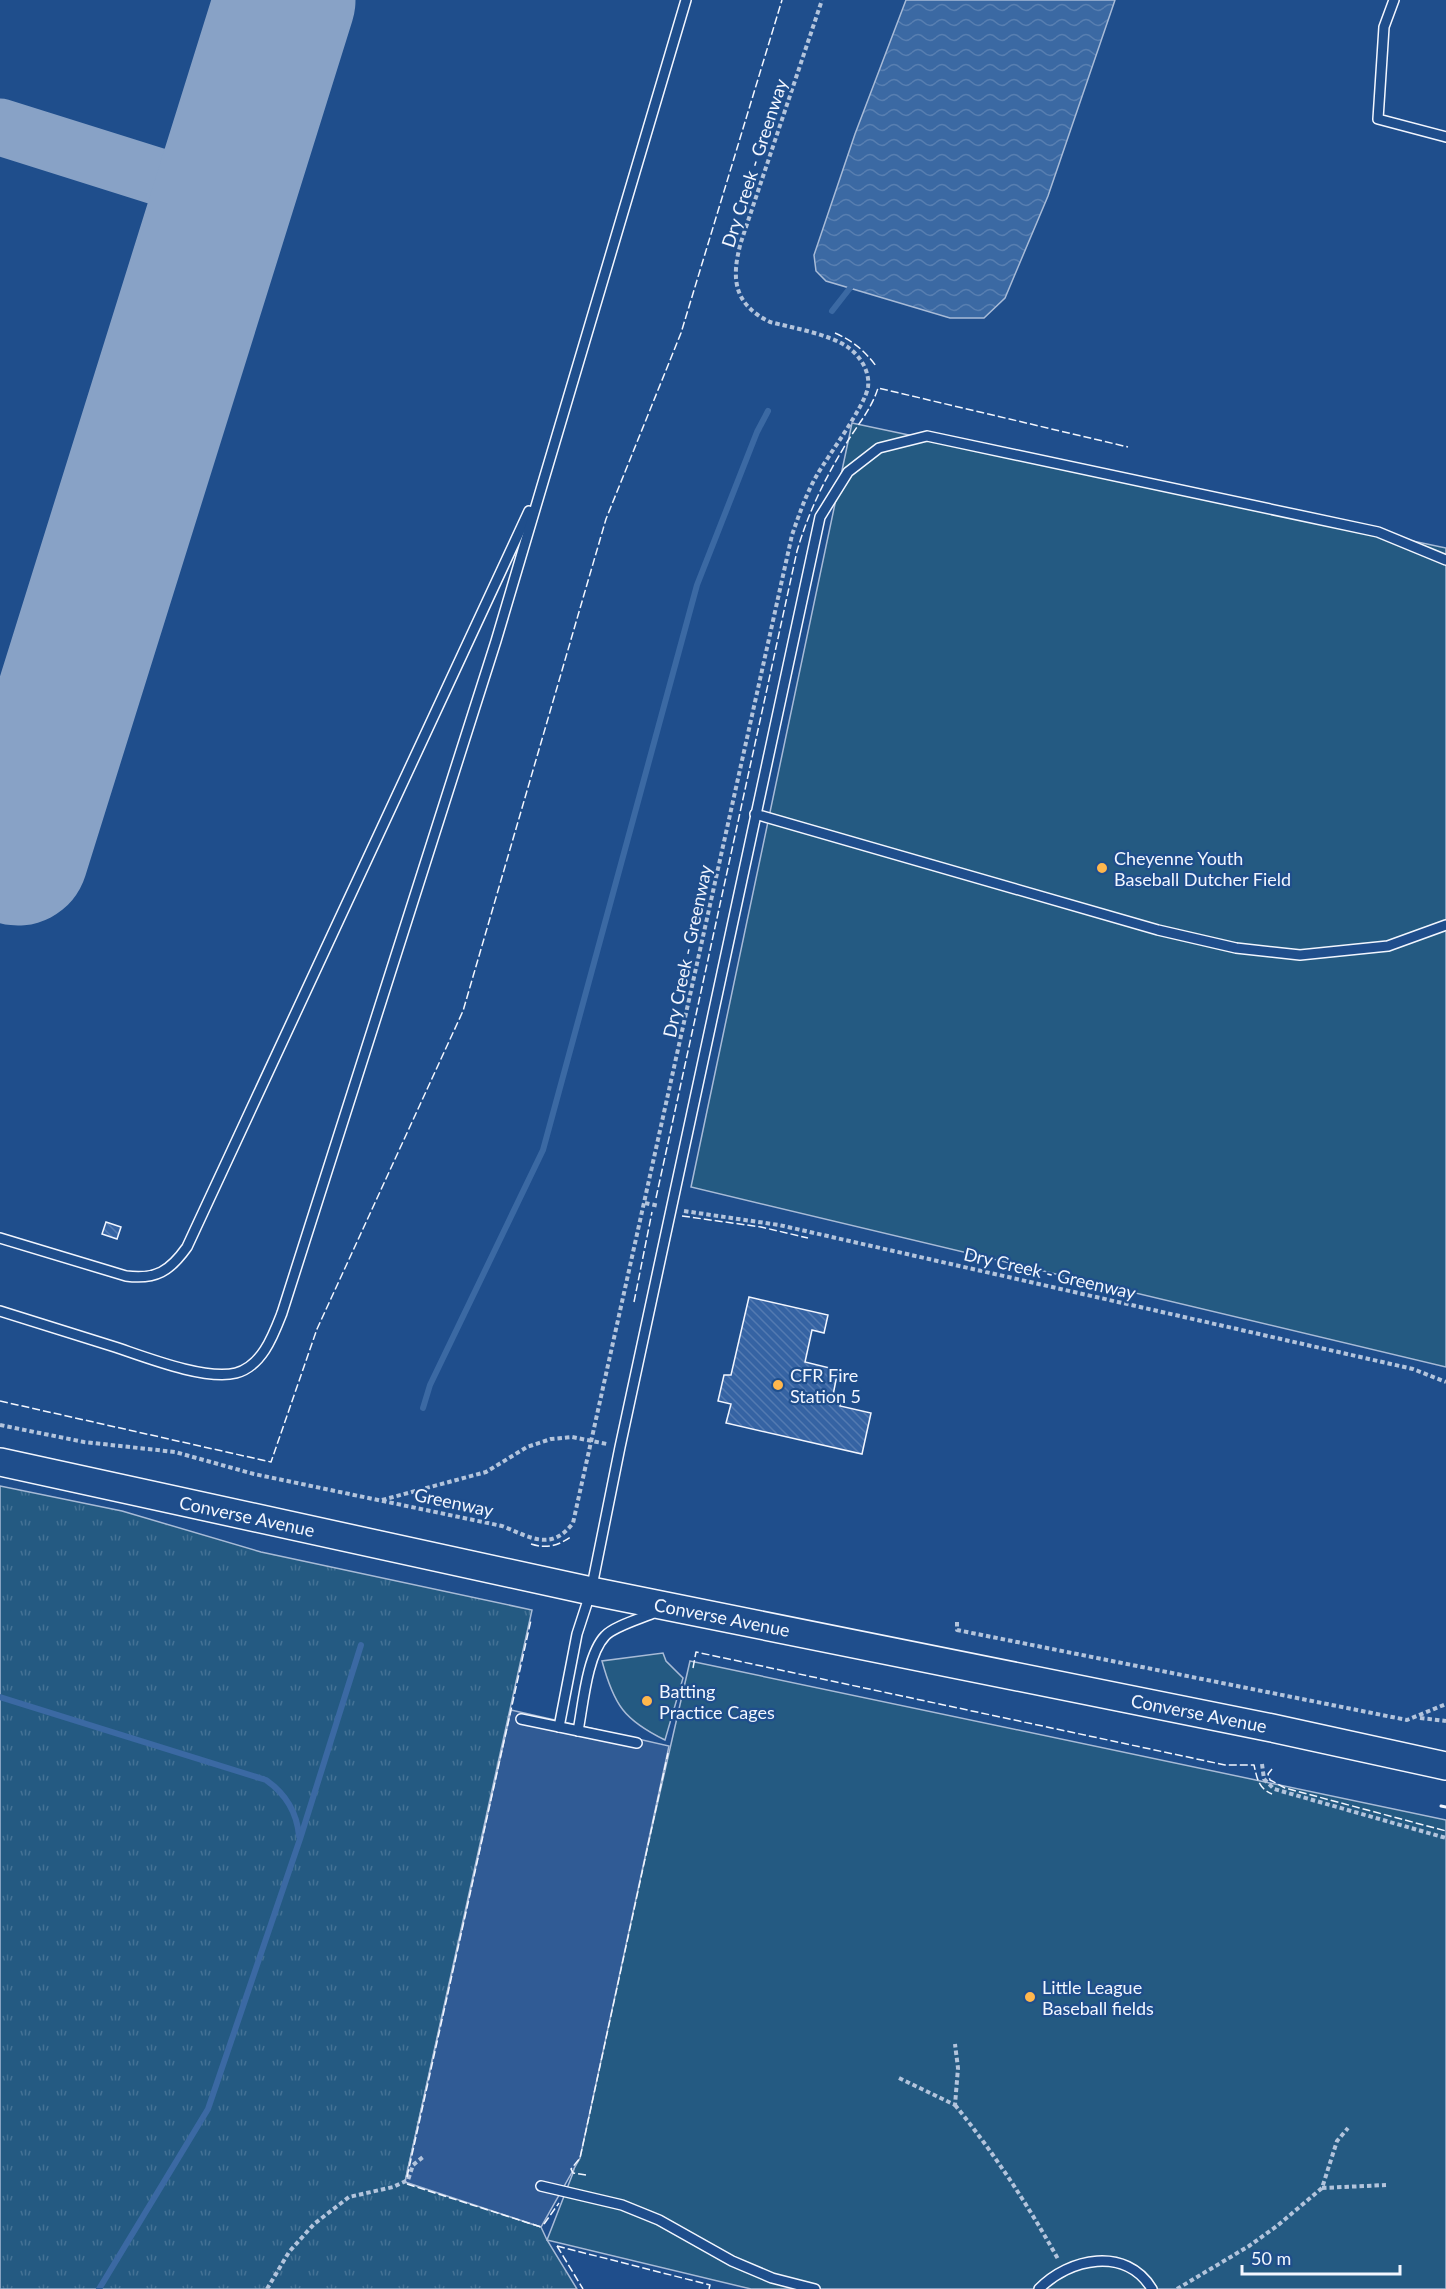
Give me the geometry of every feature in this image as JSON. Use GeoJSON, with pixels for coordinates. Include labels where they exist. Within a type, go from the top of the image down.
{"type":"FeatureCollection","features":[{"type":"Feature","properties":{"kind":"main road","name":"Converse Avenue"},"geometry":{"type":"LineString","coordinates":[[0,1462],[591,1590],[1272,1728],[1446,1766]]}},
{"type":"Feature","properties":{"kind":"lane"},"geometry":{"type":"LineString","coordinates":[[0,1311],[182,1368],[219,1374],[236,1373],[251,1365],[270,1341],[282,1313],[496,641],[686,0]]}},
{"type":"Feature","properties":{"kind":"lane"},"geometry":{"type":"LineString","coordinates":[[1394,0],[1384,27],[1378,119],[1446,137]]}},
{"type":"Feature","properties":{"kind":"lane"},"geometry":{"type":"LineString","coordinates":[[559,1727],[577,1635],[591,1590],[819,517],[848,472],[879,448],[927,436],[1378,532],[1446,560]]}},
{"type":"Feature","properties":{"kind":"lane"},"geometry":{"type":"LineString","coordinates":[[0,1238],[126,1276],[143,1278],[160,1274],[176,1263],[188,1247],[541,484]]}},
{"type":"Feature","properties":{"kind":"lane"},"geometry":{"type":"LineString","coordinates":[[755,814],[1158,930],[1236,948],[1300,954],[1388,946],[1446,925]]}},
{"type":"Feature","properties":{"kind":"lane"},"geometry":{"type":"LineString","coordinates":[[578,1731],[595,1652],[605,1636],[669,1606]]}},
{"type":"Feature","properties":{"kind":"lane"},"geometry":{"type":"LineString","coordinates":[[521,1719],[637,1743]]}},
{"type":"Feature","properties":{"kind":"lane"},"geometry":{"type":"LineString","coordinates":[[540,2186],[622,2205],[659,2220],[742,2265],[772,2278],[815,2289]]}},
{"type":"Feature","properties":{"kind":"lane"},"geometry":{"type":"LineString","coordinates":[[1039,2289],[1049,2279],[1088,2261],[1108,2261],[1130,2268],[1147,2281],[1152,2289]]}},
{"type":"Feature","properties":{"kind":"path","name":"Dry Creek - Greenway"},"geometry":{"type":"LineString","coordinates":[[822,0],[741,242],[735,267],[735,278],[746,305],[760,317],[840,343],[857,354],[867,371],[868,388],[862,402],[816,477],[792,535],[645,1203],[779,1225],[1413,1369],[1446,1382]]}},
{"type":"Feature","properties":{"kind":"path","name":"Greenway"},"geometry":{"type":"LineString","coordinates":[[0,1425],[84,1442],[167,1450],[254,1474],[502,1526],[534,1539],[551,1540],[559,1537],[573,1523],[645,1203]]}},
{"type":"Feature","properties":{"kind":"path"},"geometry":{"type":"LineString","coordinates":[[381,1501],[486,1472],[527,1447],[550,1439],[572,1437],[620,1447]]}},
{"type":"Feature","properties":{"kind":"path"},"geometry":{"type":"LineString","coordinates":[[957,1622],[957,1630],[1407,1720],[1446,1704]]}},
{"type":"Feature","properties":{"kind":"path"},"geometry":{"type":"LineString","coordinates":[[1417,1717],[1446,1721]]}},
{"type":"Feature","properties":{"kind":"path"},"geometry":{"type":"LineString","coordinates":[[1262,1764],[1263,1779],[1274,1789],[1446,1838]]}},
{"type":"Feature","properties":{"kind":"path"},"geometry":{"type":"LineString","coordinates":[[955,2044],[958,2068],[955,2105]]}},
{"type":"Feature","properties":{"kind":"path"},"geometry":{"type":"LineString","coordinates":[[899,2078],[955,2105],[982,2139],[1034,2217],[1063,2271]]}},
{"type":"Feature","properties":{"kind":"path"},"geometry":{"type":"LineString","coordinates":[[1177,2289],[1249,2246],[1322,2188],[1337,2141],[1348,2128]]}},
{"type":"Feature","properties":{"kind":"path"},"geometry":{"type":"LineString","coordinates":[[267,2289],[289,2252],[314,2224],[349,2197],[393,2187],[408,2180],[413,2165],[423,2157]]}},
{"type":"Feature","properties":{"kind":"path"},"geometry":{"type":"LineString","coordinates":[[1322,2188],[1386,2185]]}},
{"type":"Feature","properties":{"kind":"green space","name":"Cheyenne Youth Baseball Dutcher Field"},"geometry":{"type":"Polygon","coordinates":[[[852,423],[1446,548],[1446,1367],[691,1187],[852,423]]]}},
{"type":"Feature","properties":{"kind":"green space"},"geometry":{"type":"Polygon","coordinates":[[[0,1486],[122,1511],[261,1552],[532,1610],[405,2182],[541,2227],[577,2289],[0,2289],[0,1486]]]}},
{"type":"Feature","properties":{"kind":"green space","name":"Batting Practice Cages"},"geometry":{"type":"Polygon","coordinates":[[[663,1653],[666,1661],[683,1678],[665,1740],[630,1718],[623,1710],[611,1689],[602,1661],[663,1653]]]}},
{"type":"Feature","properties":{"kind":"green space","name":"Little League Baseball fields"},"geometry":{"type":"Polygon","coordinates":[[[690,1661],[1446,1820],[1446,2289],[751,2289],[547,2240],[573,2173],[690,1661]]]}},
{"type":"Feature","properties":{"kind":"shaded area"},"geometry":{"type":"Polygon","coordinates":[[[511,1710],[669,1746],[580,2158],[541,2227],[405,2182],[511,1710]]]}},
{"type":"Feature","properties":{"kind":"water"},"geometry":{"type":"Polygon","coordinates":[[[906,0],[1115,0],[1048,196],[1005,298],[984,318],[950,318],[826,281],[816,271],[814,255],[855,134],[906,0]]]}},
{"type":"Feature","properties":{"kind":"building"},"geometry":{"type":"Polygon","coordinates":[[[106,1222],[121,1227],[117,1239],[102,1234],[106,1222]]]}},
{"type":"Feature","properties":{"kind":"building","name":"CFR Fire Station 5"},"geometry":{"type":"Polygon","coordinates":[[[749,1297],[828,1315],[824,1333],[812,1330],[805,1362],[838,1370],[833,1395],[841,1397],[840,1406],[871,1413],[862,1454],[726,1423],[731,1404],[718,1401],[724,1375],[731,1375],[749,1297]]]}},
{"type":"Feature","properties":{"kind":"waterway"},"geometry":{"type":"LineString","coordinates":[[832,311],[850,288]]}},
{"type":"Feature","properties":{"kind":"waterway"},"geometry":{"type":"LineString","coordinates":[[423,1408],[430,1385],[543,1150],[697,585],[757,432],[768,411]]}},
{"type":"Feature","properties":{"kind":"waterway"},"geometry":{"type":"LineString","coordinates":[[99,2289],[208,2109],[300,1839],[361,1645]]}},
{"type":"Feature","properties":{"kind":"waterway"},"geometry":{"type":"LineString","coordinates":[[0,1697],[266,1780],[285,1798],[296,1820],[299,1836]]}},
{"type":"Feature","properties":{"kind":"taxiway"},"geometry":{"type":"LineString","coordinates":[[0,127],[156,176],[194,179],[212,174],[227,163],[246,125]]}},
{"type":"Feature","properties":{"kind":"taxiway"},"geometry":{"type":"LineString","coordinates":[[0,772],[27,751],[48,725],[77,665]]}},
{"type":"Feature","properties":{"kind":"runway"},"geometry":{"type":"LineString","coordinates":[[18,855],[285,0]]}},
{"type":"Feature","properties":{"kind":"fence"},"geometry":{"type":"LineString","coordinates":[[0,1401],[271,1462],[317,1329],[463,1011],[606,519],[681,333],[782,0]]}},
{"type":"Feature","properties":{"kind":"fence"},"geometry":{"type":"LineString","coordinates":[[835,333],[858,346],[876,366]]}},
{"type":"Feature","properties":{"kind":"fence"},"geometry":{"type":"LineString","coordinates":[[656,1198],[797,551],[811,511],[823,486],[878,388],[1128,447]]}},
{"type":"Feature","properties":{"kind":"fence"},"geometry":{"type":"LineString","coordinates":[[634,1302],[652,1212]]}},
{"type":"Feature","properties":{"kind":"fence"},"geometry":{"type":"LineString","coordinates":[[682,1216],[761,1227],[808,1238]]}},
{"type":"Feature","properties":{"kind":"fence"},"geometry":{"type":"LineString","coordinates":[[531,1544],[552,1546],[572,1536]]}},
{"type":"Feature","properties":{"kind":"fence"},"geometry":{"type":"LineString","coordinates":[[407,2177],[531,1620]]}},
{"type":"Feature","properties":{"kind":"fence"},"geometry":{"type":"LineString","coordinates":[[693,1668],[696,1652],[1225,1765],[1254,1765],[1261,1786],[1272,1794]]}},
{"type":"Feature","properties":{"kind":"fence"},"geometry":{"type":"LineString","coordinates":[[586,2175],[573,2173],[571,2169],[580,2158],[668,1753]]}},
{"type":"Feature","properties":{"kind":"fence"},"geometry":{"type":"LineString","coordinates":[[1272,1769],[1268,1774],[1270,1780],[1285,1788],[1446,1831]]}},
{"type":"Feature","properties":{"kind":"fence"},"geometry":{"type":"LineString","coordinates":[[407,2184],[541,2227]]}},
{"type":"Feature","properties":{"kind":"fence"},"geometry":{"type":"LineString","coordinates":[[544,2224],[559,2203]]}},
{"type":"Feature","properties":{"kind":"fence"},"geometry":{"type":"LineString","coordinates":[[557,2246],[710,2285],[709,2289]]}},
{"type":"Feature","properties":{"kind":"fence"},"geometry":{"type":"LineString","coordinates":[[557,2246],[583,2289]]}},
{"type":"Feature","properties":{"kind":"wall"},"geometry":{"type":"LineString","coordinates":[[1441,1806],[1446,1807]]}},
{"type":"Feature","properties":{"kind":"place","name":"Cheyenne Youth Baseball Dutcher Field"},"geometry":{"type":"Point","coordinates":[1102,868]}},
{"type":"Feature","properties":{"kind":"place","name":"CFR Fire Station 5"},"geometry":{"type":"Point","coordinates":[778,1385]}},
{"type":"Feature","properties":{"kind":"place","name":"Batting Practice Cages"},"geometry":{"type":"Point","coordinates":[647,1701]}},
{"type":"Feature","properties":{"kind":"place","name":"Little League Baseball fields"},"geometry":{"type":"Point","coordinates":[1030,1997]}}]}
